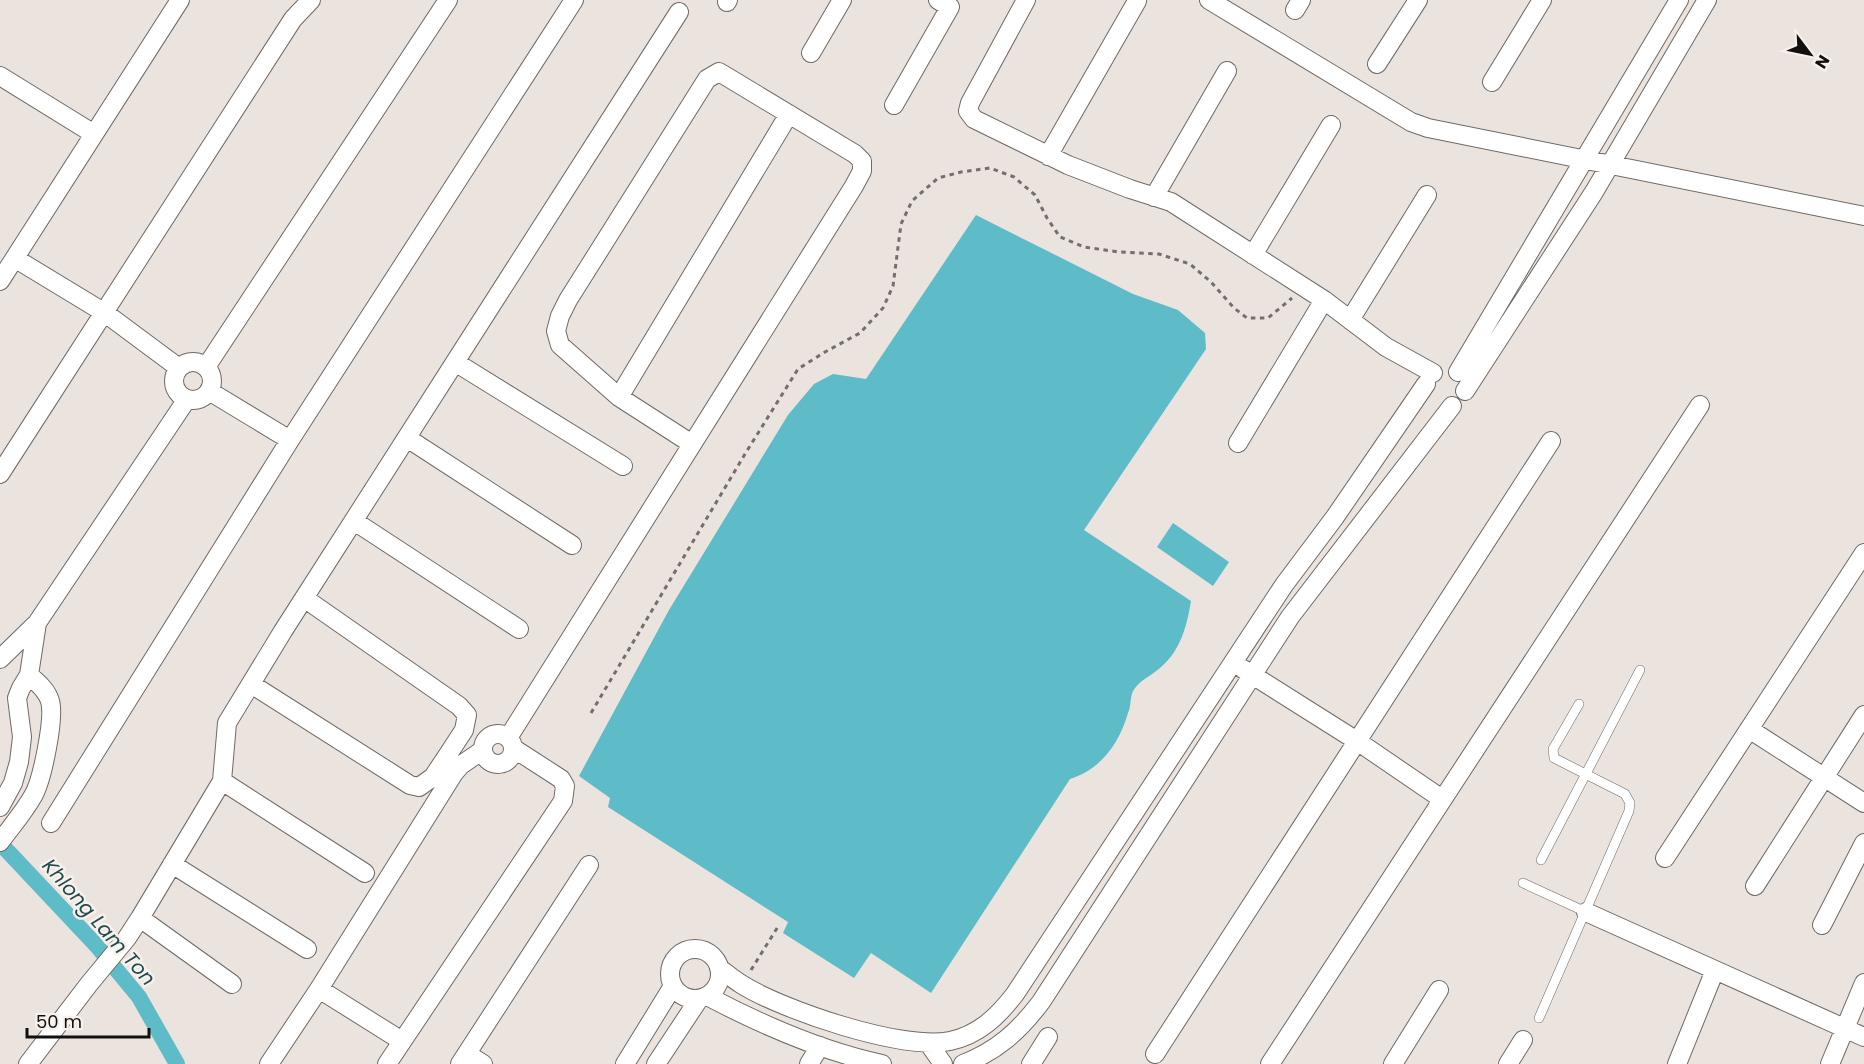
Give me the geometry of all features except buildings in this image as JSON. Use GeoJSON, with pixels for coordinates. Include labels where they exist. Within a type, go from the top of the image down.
{"type":"FeatureCollection","features":[{"type":"Feature","properties":{"kind":"street"},"geometry":{"type":"LineString","coordinates":[[0,281],[180,0]]}},
{"type":"Feature","properties":{"kind":"street"},"geometry":{"type":"LineString","coordinates":[[0,474],[293,19],[311,0]]}},
{"type":"Feature","properties":{"kind":"street"},"geometry":{"type":"LineString","coordinates":[[206,367],[448,0]]}},
{"type":"Feature","properties":{"kind":"street"},"geometry":{"type":"LineString","coordinates":[[51,823],[290,440],[574,0]]}},
{"type":"Feature","properties":{"kind":"street"},"geometry":{"type":"LineString","coordinates":[[811,53],[842,0]]}},
{"type":"Feature","properties":{"kind":"street"},"geometry":{"type":"LineString","coordinates":[[1026,0],[970,103],[968,111],[974,119],[1048,156],[1130,189],[1171,202],[1324,300],[1430,378]]}},
{"type":"Feature","properties":{"kind":"street"},"geometry":{"type":"LineString","coordinates":[[1209,0],[1411,122],[1428,128],[1864,216]]}},
{"type":"Feature","properties":{"kind":"street"},"geometry":{"type":"LineString","coordinates":[[1377,64],[1418,0]]}},
{"type":"Feature","properties":{"kind":"street"},"geometry":{"type":"LineString","coordinates":[[1492,82],[1542,0]]}},
{"type":"Feature","properties":{"kind":"street"},"geometry":{"type":"LineString","coordinates":[[1458,372],[1679,0]]}},
{"type":"Feature","properties":{"kind":"street"},"geometry":{"type":"LineString","coordinates":[[963,1064],[993,1050],[1011,1037],[1041,1002],[1290,617],[1452,406],[1458,403],[1610,166],[1707,0]]}},
{"type":"Feature","properties":{"kind":"street"},"geometry":{"type":"LineString","coordinates":[[1048,156],[1137,1]]}},
{"type":"Feature","properties":{"kind":"street"},"geometry":{"type":"LineString","coordinates":[[894,105],[947,2]]}},
{"type":"Feature","properties":{"kind":"street"},"geometry":{"type":"LineString","coordinates":[[28,1064],[127,938],[140,918],[222,781],[227,723],[304,598],[679,12]]}},
{"type":"Feature","properties":{"kind":"street"},"geometry":{"type":"LineString","coordinates":[[1154,197],[1227,71]]}},
{"type":"Feature","properties":{"kind":"street"},"geometry":{"type":"LineString","coordinates":[[387,1064],[563,801],[565,786],[561,779],[511,743],[503,735],[491,735],[483,744],[488,761],[499,765],[510,760],[511,743],[692,444],[862,171],[862,161],[855,154],[719,72],[707,79],[568,300],[556,331],[560,345],[619,397],[692,444]]}},
{"type":"Feature","properties":{"kind":"street"},"geometry":{"type":"LineString","coordinates":[[0,76],[94,134]]}},
{"type":"Feature","properties":{"kind":"street"},"geometry":{"type":"LineString","coordinates":[[619,397],[789,114]]}},
{"type":"Feature","properties":{"kind":"street"},"geometry":{"type":"LineString","coordinates":[[1253,255],[1331,125]]}},
{"type":"Feature","properties":{"kind":"street"},"geometry":{"type":"LineString","coordinates":[[1350,320],[1426,195]]}},
{"type":"Feature","properties":{"kind":"street"},"geometry":{"type":"LineString","coordinates":[[16,259],[105,313],[179,368]]}},
{"type":"Feature","properties":{"kind":"street"},"geometry":{"type":"LineString","coordinates":[[1238,443],[1324,300]]}},
{"type":"Feature","properties":{"kind":"street"},"geometry":{"type":"LineString","coordinates":[[192,362],[206,367],[212,379],[209,391],[199,399],[187,399],[180,395],[176,389],[176,375],[179,368],[192,362]]}},
{"type":"Feature","properties":{"kind":"street"},"geometry":{"type":"LineString","coordinates":[[455,362],[622,466]]}},
{"type":"Feature","properties":{"kind":"street"},"geometry":{"type":"LineString","coordinates":[[719,968],[742,985],[783,1005],[833,1023],[894,1040],[929,1044],[949,1042],[985,1027],[1015,994],[1296,567],[1335,517],[1430,378],[1446,368],[1458,372],[1463,378],[1465,391]]}},
{"type":"Feature","properties":{"kind":"street"},"geometry":{"type":"LineString","coordinates":[[1430,378],[1426,391],[1433,403],[1439,406],[1452,406]]}},
{"type":"Feature","properties":{"kind":"street"},"geometry":{"type":"LineString","coordinates":[[209,391],[290,440]]}},
{"type":"Feature","properties":{"kind":"street"},"geometry":{"type":"LineString","coordinates":[[0,659],[37,623],[187,399]]}},
{"type":"Feature","properties":{"kind":"street"},"geometry":{"type":"LineString","coordinates":[[1270,1064],[1700,405]]}},
{"type":"Feature","properties":{"kind":"street"},"geometry":{"type":"LineString","coordinates":[[406,438],[572,545]]}},
{"type":"Feature","properties":{"kind":"street"},"geometry":{"type":"LineString","coordinates":[[1155,1054],[1551,441]]}},
{"type":"Feature","properties":{"kind":"street"},"geometry":{"type":"LineString","coordinates":[[354,521],[519,629]]}},
{"type":"Feature","properties":{"kind":"street"},"geometry":{"type":"LineString","coordinates":[[1665,858],[1864,553]]}},
{"type":"Feature","properties":{"kind":"street"},"geometry":{"type":"LineString","coordinates":[[251,684],[410,784],[419,786],[433,777],[465,730],[467,716],[459,706],[304,598]]}},
{"type":"Feature","properties":{"kind":"street"},"geometry":{"type":"LineString","coordinates":[[1,805],[13,783],[19,762],[22,737],[17,698],[29,675],[37,623]]}},
{"type":"Feature","properties":{"kind":"street"},"geometry":{"type":"LineString","coordinates":[[1232,663],[1357,741],[1442,800]]}},
{"type":"Feature","properties":{"kind":"street"},"geometry":{"type":"LineString","coordinates":[[0,842],[35,794],[43,766],[51,720],[50,700],[40,685],[29,675]]}},
{"type":"Feature","properties":{"kind":"street"},"geometry":{"type":"LineString","coordinates":[[1755,885],[1864,716]]}},
{"type":"Feature","properties":{"kind":"street"},"geometry":{"type":"LineString","coordinates":[[1749,729],[1864,803]]}},
{"type":"Feature","properties":{"kind":"street"},"geometry":{"type":"LineString","coordinates":[[270,1064],[454,773],[461,765],[483,750]]}},
{"type":"Feature","properties":{"kind":"street"},"geometry":{"type":"LineString","coordinates":[[19,762],[43,766]]}},
{"type":"Feature","properties":{"kind":"street"},"geometry":{"type":"LineString","coordinates":[[222,781],[365,873]]}},
{"type":"Feature","properties":{"kind":"street"},"geometry":{"type":"LineString","coordinates":[[1822,926],[1864,843]]}},
{"type":"Feature","properties":{"kind":"street"},"geometry":{"type":"LineString","coordinates":[[1110,849],[1130,863]]}},
{"type":"Feature","properties":{"kind":"street"},"geometry":{"type":"LineString","coordinates":[[172,864],[307,949]]}},
{"type":"Feature","properties":{"kind":"street"},"geometry":{"type":"LineString","coordinates":[[483,1064],[464,1059],[589,865]]}},
{"type":"Feature","properties":{"kind":"street"},"geometry":{"type":"LineString","coordinates":[[1586,912],[1864,1037]]}},
{"type":"Feature","properties":{"kind":"street"},"geometry":{"type":"LineString","coordinates":[[140,918],[232,984]]}},
{"type":"Feature","properties":{"kind":"street"},"geometry":{"type":"LineString","coordinates":[[656,1064],[703,997],[715,988],[719,978],[716,960],[704,951],[689,950],[676,957],[670,971],[673,986],[684,996],[703,997],[777,1030],[862,1060],[882,1064]]}},
{"type":"Feature","properties":{"kind":"street"},"geometry":{"type":"LineString","coordinates":[[1677,1064],[1715,970]]}},
{"type":"Feature","properties":{"kind":"street"},"geometry":{"type":"LineString","coordinates":[[1830,1064],[1864,983]]}},
{"type":"Feature","properties":{"kind":"street"},"geometry":{"type":"LineString","coordinates":[[625,1064],[673,986]]}},
{"type":"Feature","properties":{"kind":"street"},"geometry":{"type":"LineString","coordinates":[[319,989],[402,1041]]}},
{"type":"Feature","properties":{"kind":"street"},"geometry":{"type":"LineString","coordinates":[[1393,1064],[1439,990]]}},
{"type":"Feature","properties":{"kind":"street"},"geometry":{"type":"LineString","coordinates":[[1031,1064],[1048,1038]]}},
{"type":"Feature","properties":{"kind":"street"},"geometry":{"type":"LineString","coordinates":[[1508,1064],[1523,1040]]}},
{"type":"Feature","properties":{"kind":"street"},"geometry":{"type":"LineString","coordinates":[[929,1044],[943,1064]]}},
{"type":"Feature","properties":{"kind":"street"},"geometry":{"type":"LineString","coordinates":[[809,1064],[820,1046]]}},
{"type":"Feature","properties":{"kind":"lane"},"geometry":{"type":"LineString","coordinates":[[1541,860],[1640,670]]}},
{"type":"Feature","properties":{"kind":"lane"},"geometry":{"type":"LineString","coordinates":[[1539,1018],[1629,811],[1630,803],[1625,794],[1558,761],[1553,754],[1553,750],[1579,704]]}},
{"type":"Feature","properties":{"kind":"lane"},"geometry":{"type":"LineString","coordinates":[[1523,883],[1586,912]]}},
{"type":"Feature","properties":{"kind":"path"},"geometry":{"type":"LineString","coordinates":[[591,713],[798,369],[860,333],[883,308],[893,286],[901,224],[912,201],[938,178],[990,168],[1014,177],[1035,195],[1060,237],[1084,247],[1159,254],[1190,264],[1211,282],[1234,309],[1247,318],[1268,318],[1303,287]]}},
{"type":"Feature","properties":{"kind":"path"},"geometry":{"type":"LineString","coordinates":[[742,985],[779,925]]}},
{"type":"Feature","properties":{"kind":"water"},"geometry":{"type":"Polygon","coordinates":[[[976,215],[1133,294],[1178,310],[1205,333],[1206,349],[1084,530],[1191,601],[1182,637],[1168,660],[1139,683],[1133,691],[1129,711],[1120,735],[1107,754],[1091,769],[1070,779],[931,993],[871,953],[854,978],[783,933],[788,922],[608,807],[610,798],[579,776],[669,610],[788,415],[814,384],[833,374],[866,379],[976,215]]]}},
{"type":"Feature","properties":{"kind":"water"},"geometry":{"type":"Polygon","coordinates":[[[1173,523],[1229,562],[1213,586],[1157,547],[1173,523]]]}},
{"type":"Feature","properties":{"kind":"waterway","name":"Khlong Lam Ton"},"geometry":{"type":"LineString","coordinates":[[0,843],[96,945],[139,997],[177,1064]]}}]}
